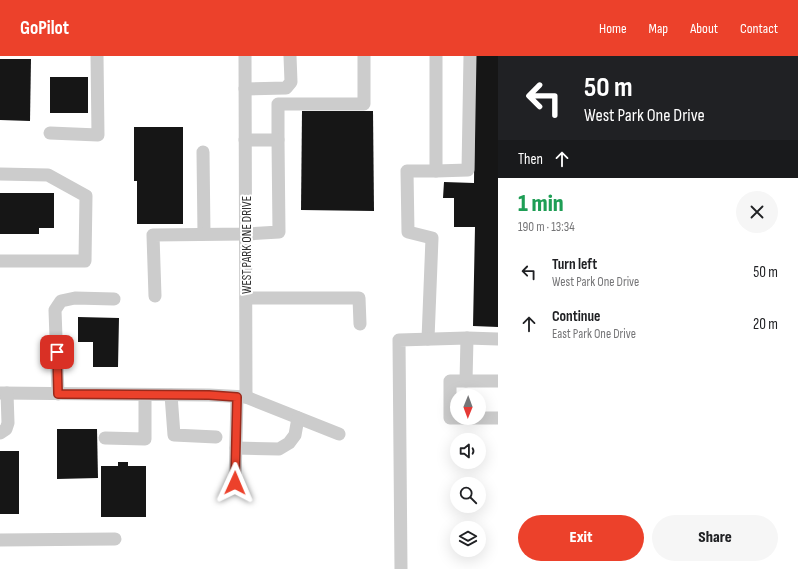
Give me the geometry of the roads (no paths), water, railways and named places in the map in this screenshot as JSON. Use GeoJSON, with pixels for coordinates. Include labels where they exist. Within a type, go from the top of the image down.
{"type":"FeatureCollection","features":[{"type":"Feature","properties":{"kind":"street"},"geometry":{"type":"LineString","coordinates":[[50,133],[98,135],[97,56]]}},
{"type":"Feature","properties":{"kind":"street","name":"WEST PARK ONE DRIVE"},"geometry":{"type":"LineString","coordinates":[[235,483],[236,448],[242,397],[246,298],[245,56]]}},
{"type":"Feature","properties":{"kind":"street"},"geometry":{"type":"LineString","coordinates":[[245,89],[286,88],[290,82],[290,56]]}},
{"type":"Feature","properties":{"kind":"street"},"geometry":{"type":"LineString","coordinates":[[155,296],[153,235],[246,234],[279,232],[278,104],[364,104],[364,56]]}},
{"type":"Feature","properties":{"kind":"street"},"geometry":{"type":"LineString","coordinates":[[436,56],[436,171]]}},
{"type":"Feature","properties":{"kind":"street"},"geometry":{"type":"LineString","coordinates":[[428,339],[432,238],[408,232],[407,171],[468,170],[470,56]]}},
{"type":"Feature","properties":{"kind":"street"},"geometry":{"type":"LineString","coordinates":[[245,140],[278,140]]}},
{"type":"Feature","properties":{"kind":"street"},"geometry":{"type":"LineString","coordinates":[[204,152],[204,234]]}},
{"type":"Feature","properties":{"kind":"street"},"geometry":{"type":"LineString","coordinates":[[0,174],[48,175],[86,196],[86,203],[85,262],[0,261]]}},
{"type":"Feature","properties":{"kind":"street"},"geometry":{"type":"LineString","coordinates":[[58,394],[55,310],[61,300],[75,298],[114,298]]}},
{"type":"Feature","properties":{"kind":"street"},"geometry":{"type":"LineString","coordinates":[[246,298],[360,298],[360,324]]}},
{"type":"Feature","properties":{"kind":"street"},"geometry":{"type":"LineString","coordinates":[[466,381],[467,338]]}},
{"type":"Feature","properties":{"kind":"street"},"geometry":{"type":"LineString","coordinates":[[401,569],[399,340],[467,338],[498,339]]}},
{"type":"Feature","properties":{"kind":"street"},"geometry":{"type":"LineString","coordinates":[[498,381],[450,381],[450,418],[498,418]]}},
{"type":"Feature","properties":{"kind":"street"},"geometry":{"type":"LineString","coordinates":[[0,433],[6,429],[8,423],[4,393],[171,394],[242,397],[339,434]]}},
{"type":"Feature","properties":{"kind":"street"},"geometry":{"type":"LineString","coordinates":[[171,394],[174,435],[216,437]]}},
{"type":"Feature","properties":{"kind":"street"},"geometry":{"type":"LineString","coordinates":[[105,438],[145,439],[145,395]]}},
{"type":"Feature","properties":{"kind":"street"},"geometry":{"type":"LineString","coordinates":[[236,448],[279,449],[289,443],[295,435],[298,418]]}},
{"type":"Feature","properties":{"kind":"street"},"geometry":{"type":"LineString","coordinates":[[0,540],[115,539]]}}]}
